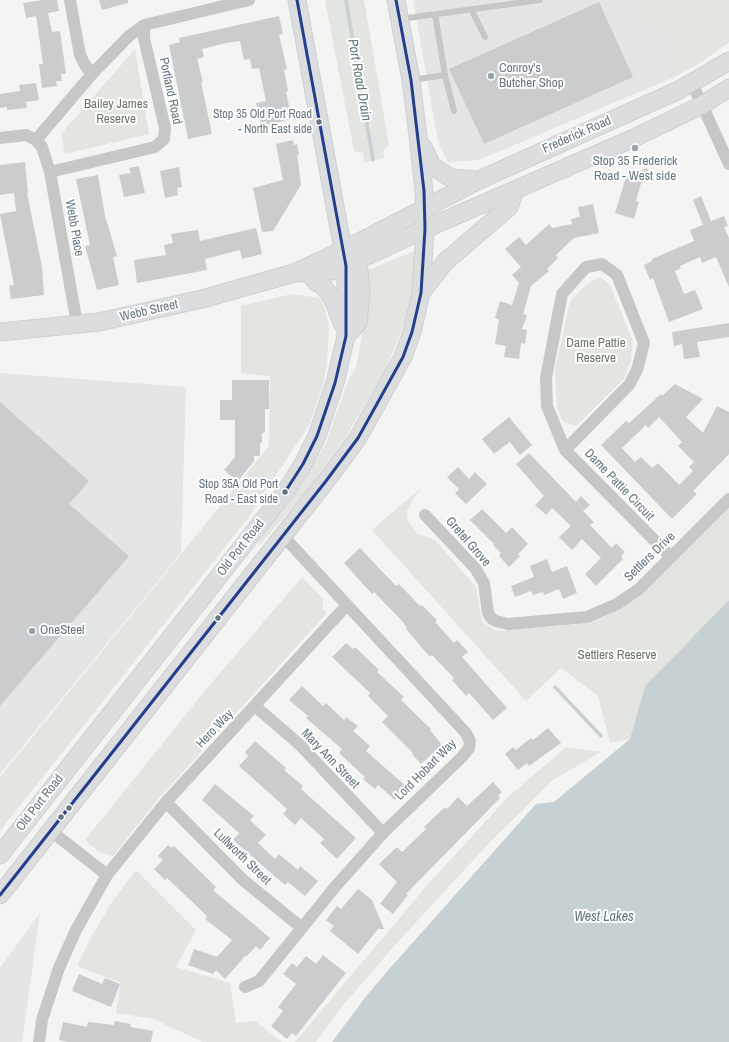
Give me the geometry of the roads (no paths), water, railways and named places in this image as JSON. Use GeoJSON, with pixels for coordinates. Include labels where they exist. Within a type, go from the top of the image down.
{"type":"FeatureCollection","features":[{"type":"Feature","properties":{"kind":"main road","name":"Old Port Road"},"geometry":{"type":"LineString","coordinates":[[0,854],[286,491],[303,464],[317,436],[335,383],[346,336],[351,255],[297,0]]}},
{"type":"Feature","properties":{"kind":"main road","name":"Old Port Road"},"geometry":{"type":"LineString","coordinates":[[0,895],[283,536],[358,438],[382,398],[403,357],[412,332],[421,293],[425,229],[423,207],[424,191],[411,80],[396,0]]}},
{"type":"Feature","properties":{"kind":"main road","name":"Frederick Road"},"geometry":{"type":"LineString","coordinates":[[351,255],[423,207],[479,180],[692,84],[729,60]]}},
{"type":"Feature","properties":{"kind":"main road","name":"Frederick Road"},"geometry":{"type":"LineString","coordinates":[[351,255],[425,229],[634,138],[702,105],[729,88]]}},
{"type":"Feature","properties":{"kind":"main road"},"geometry":{"type":"LineString","coordinates":[[418,136],[432,166],[451,178],[479,180]]}},
{"type":"Feature","properties":{"kind":"main road"},"geometry":{"type":"LineString","coordinates":[[421,293],[445,262],[509,207],[515,190]]}},
{"type":"Feature","properties":{"kind":"main road","name":"Webb Street"},"geometry":{"type":"LineString","coordinates":[[0,332],[99,322],[202,299],[302,274],[351,255]]}},
{"type":"Feature","properties":{"kind":"main road"},"geometry":{"type":"LineString","coordinates":[[302,274],[322,285],[333,299],[346,336]]}},
{"type":"Feature","properties":{"kind":"main road"},"geometry":{"type":"LineString","coordinates":[[31,816],[51,831]]}},
{"type":"Feature","properties":{"kind":"street"},"geometry":{"type":"LineString","coordinates":[[70,0],[80,55],[84,65],[92,74]]}},
{"type":"Feature","properties":{"kind":"street"},"geometry":{"type":"LineString","coordinates":[[0,138],[26,135],[36,140],[92,74],[129,36],[144,25],[249,0]]}},
{"type":"Feature","properties":{"kind":"street","name":"Portland Road"},"geometry":{"type":"LineString","coordinates":[[50,172],[155,147],[164,139],[165,128],[144,38],[144,25]]}},
{"type":"Feature","properties":{"kind":"street"},"geometry":{"type":"LineString","coordinates":[[692,84],[729,164]]}},
{"type":"Feature","properties":{"kind":"street","name":"Webb Place"},"geometry":{"type":"LineString","coordinates":[[36,140],[42,147],[50,172],[77,324]]}},
{"type":"Feature","properties":{"kind":"street","name":"Dame Pattie Circuit"},"geometry":{"type":"LineString","coordinates":[[565,450],[629,385],[637,370],[644,343],[617,275],[602,264],[586,268],[562,294],[546,378],[547,406],[565,450],[670,556]]}},
{"type":"Feature","properties":{"kind":"street","name":"Settlers Drive"},"geometry":{"type":"LineString","coordinates":[[488,613],[496,621],[508,624],[587,617],[617,604],[639,589],[670,556],[729,499]]}},
{"type":"Feature","properties":{"kind":"street","name":"Gretel Grove"},"geometry":{"type":"LineString","coordinates":[[425,515],[478,573],[484,583],[488,613]]}},
{"type":"Feature","properties":{"kind":"street","name":"Lord Hobart Way"},"geometry":{"type":"LineString","coordinates":[[245,987],[259,981],[383,833],[462,757],[469,748],[470,741],[466,733],[283,536]]}},
{"type":"Feature","properties":{"kind":"street","name":"Hero Way"},"geometry":{"type":"LineString","coordinates":[[39,1042],[42,1020],[58,968],[76,930],[107,875],[166,802],[346,605]]}},
{"type":"Feature","properties":{"kind":"street","name":"Mary Ann Street"},"geometry":{"type":"LineString","coordinates":[[255,706],[300,745],[383,833]]}},
{"type":"Feature","properties":{"kind":"street","name":"Lullworth Street"},"geometry":{"type":"LineString","coordinates":[[166,802],[243,880],[302,928]]}},
{"type":"Feature","properties":{"kind":"street"},"geometry":{"type":"LineString","coordinates":[[51,831],[107,875]]}},
{"type":"Feature","properties":{"kind":"lane"},"geometry":{"type":"LineString","coordinates":[[400,18],[540,0]]}},
{"type":"Feature","properties":{"kind":"lane"},"geometry":{"type":"LineString","coordinates":[[470,9],[485,37]]}},
{"type":"Feature","properties":{"kind":"lane"},"geometry":{"type":"LineString","coordinates":[[435,14],[445,74],[454,112]]}},
{"type":"Feature","properties":{"kind":"lane"},"geometry":{"type":"LineString","coordinates":[[411,80],[445,74]]}},
{"type":"Feature","properties":{"kind":"water","name":"West Lakes"},"geometry":{"type":"Polygon","coordinates":[[[729,600],[729,1042],[332,1042],[367,995],[391,967],[536,804],[554,802],[630,739],[645,686],[729,600]]]}},
{"type":"Feature","properties":{"kind":"waterway","name":"Port Road Drain"},"geometry":{"type":"LineString","coordinates":[[346,0],[373,160]]}},
{"type":"Feature","properties":{"kind":"waterway","name":"Port Road Drain"},"geometry":{"type":"LineString","coordinates":[[555,687],[601,736]]}},
{"type":"Feature","properties":{"kind":"place","name":"Conroy's Butcher Shop"},"geometry":{"type":"Point","coordinates":[491,76]}},
{"type":"Feature","properties":{"kind":"place","name":"Stop 35 Old Port Road - North East side"},"geometry":{"type":"Point","coordinates":[319,122]}},
{"type":"Feature","properties":{"kind":"place","name":"Stop 35 Frederick Road - West side"},"geometry":{"type":"Point","coordinates":[635,148]}},
{"type":"Feature","properties":{"kind":"place","name":"Stop 35A Old Port Road - East side"},"geometry":{"type":"Point","coordinates":[285,492]}},
{"type":"Feature","properties":{"kind":"place","name":"OneSteel"},"geometry":{"type":"Point","coordinates":[32,631]}},
{"type":"Feature","properties":{"kind":"park label","name":"Bailey James Reserve"},"geometry":{"type":"Point","coordinates":[116,112]}},
{"type":"Feature","properties":{"kind":"park label","name":"Dame Pattie Reserve"},"geometry":{"type":"Point","coordinates":[596,352]}},
{"type":"Feature","properties":{"kind":"park label","name":"Settlers Reserve"},"geometry":{"type":"Point","coordinates":[617,656]}}]}
